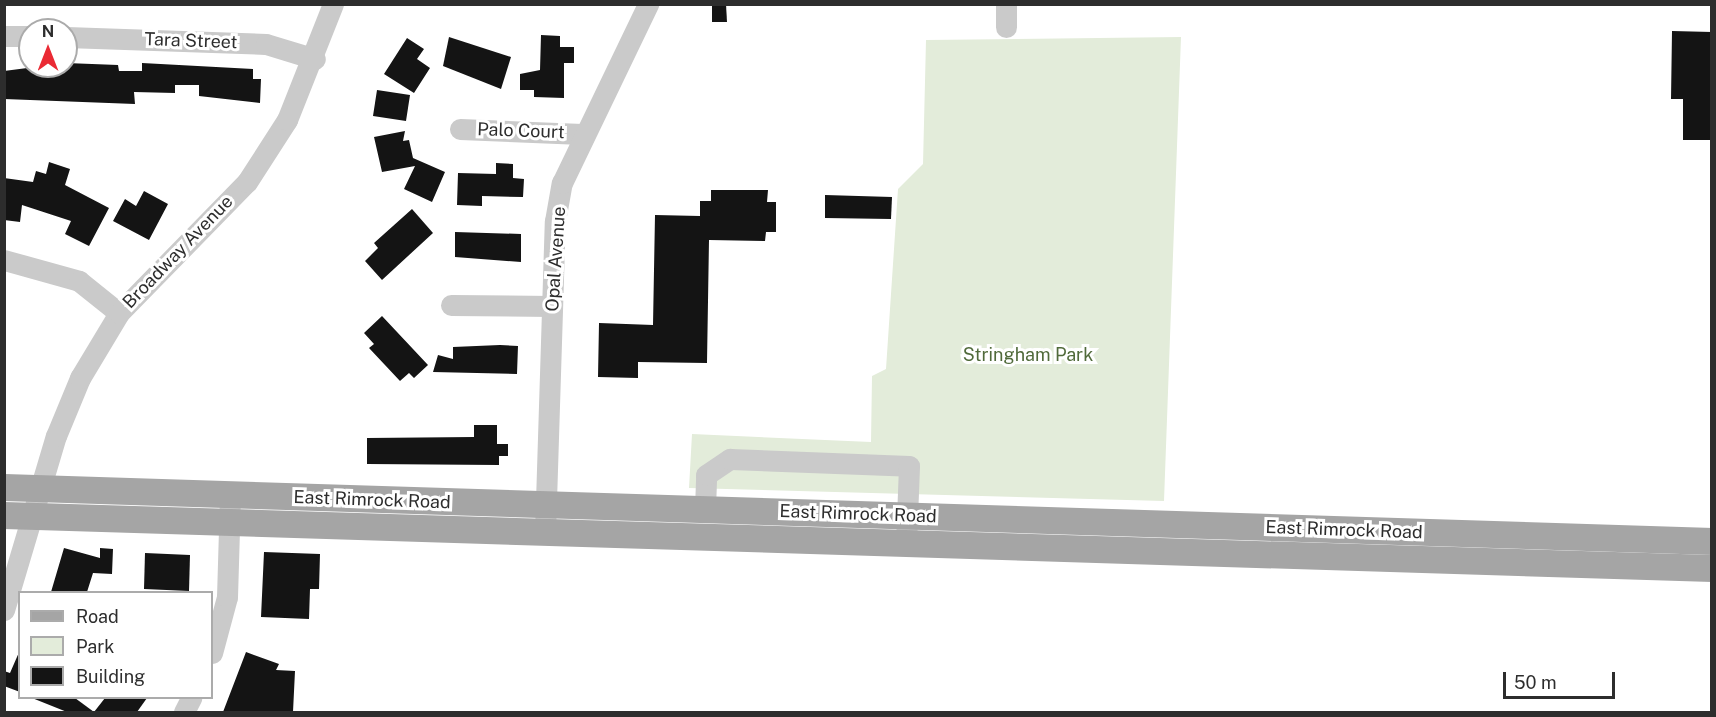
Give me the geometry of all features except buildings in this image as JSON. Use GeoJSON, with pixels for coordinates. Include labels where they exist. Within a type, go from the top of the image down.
{"type":"FeatureCollection","features":[{"type":"Feature","properties":{"kind":"main road","name":"East Rimrock Road"},"geometry":{"type":"LineString","coordinates":[[4,488],[1712,541]]}},
{"type":"Feature","properties":{"kind":"main road","name":"East Rimrock Road"},"geometry":{"type":"LineString","coordinates":[[4,515],[1712,567]]}},
{"type":"Feature","properties":{"kind":"street","name":"Broadway Avenue"},"geometry":{"type":"LineString","coordinates":[[4,610],[80,378],[119,313],[247,182],[287,120],[315,59],[333,4]]}},
{"type":"Feature","properties":{"kind":"street","name":"Opal Avenue"},"geometry":{"type":"LineString","coordinates":[[545,533],[555,221],[582,134],[648,4]]}},
{"type":"Feature","properties":{"kind":"street"},"geometry":{"type":"LineString","coordinates":[[1006,4],[1006,27]]}},
{"type":"Feature","properties":{"kind":"street","name":"Tara Street"},"geometry":{"type":"LineString","coordinates":[[78,37],[266,44],[315,59]]}},
{"type":"Feature","properties":{"kind":"street","name":"Palo Court"},"geometry":{"type":"LineString","coordinates":[[460,129],[582,134]]}},
{"type":"Feature","properties":{"kind":"street"},"geometry":{"type":"LineString","coordinates":[[4,260],[79,281],[119,313]]}},
{"type":"Feature","properties":{"kind":"street"},"geometry":{"type":"LineString","coordinates":[[451,305],[552,306]]}},
{"type":"Feature","properties":{"kind":"street"},"geometry":{"type":"LineString","coordinates":[[705,509],[706,475],[730,459],[909,466],[906,544]]}},
{"type":"Feature","properties":{"kind":"street"},"geometry":{"type":"LineString","coordinates":[[213,649],[227,597],[230,496]]}},
{"type":"Feature","properties":{"kind":"green space","name":"Stringham Park"},"geometry":{"type":"Polygon","coordinates":[[[1181,37],[1164,501],[689,488],[692,434],[871,442],[872,376],[886,369],[898,189],[923,164],[926,40],[1181,37]]]}}]}
